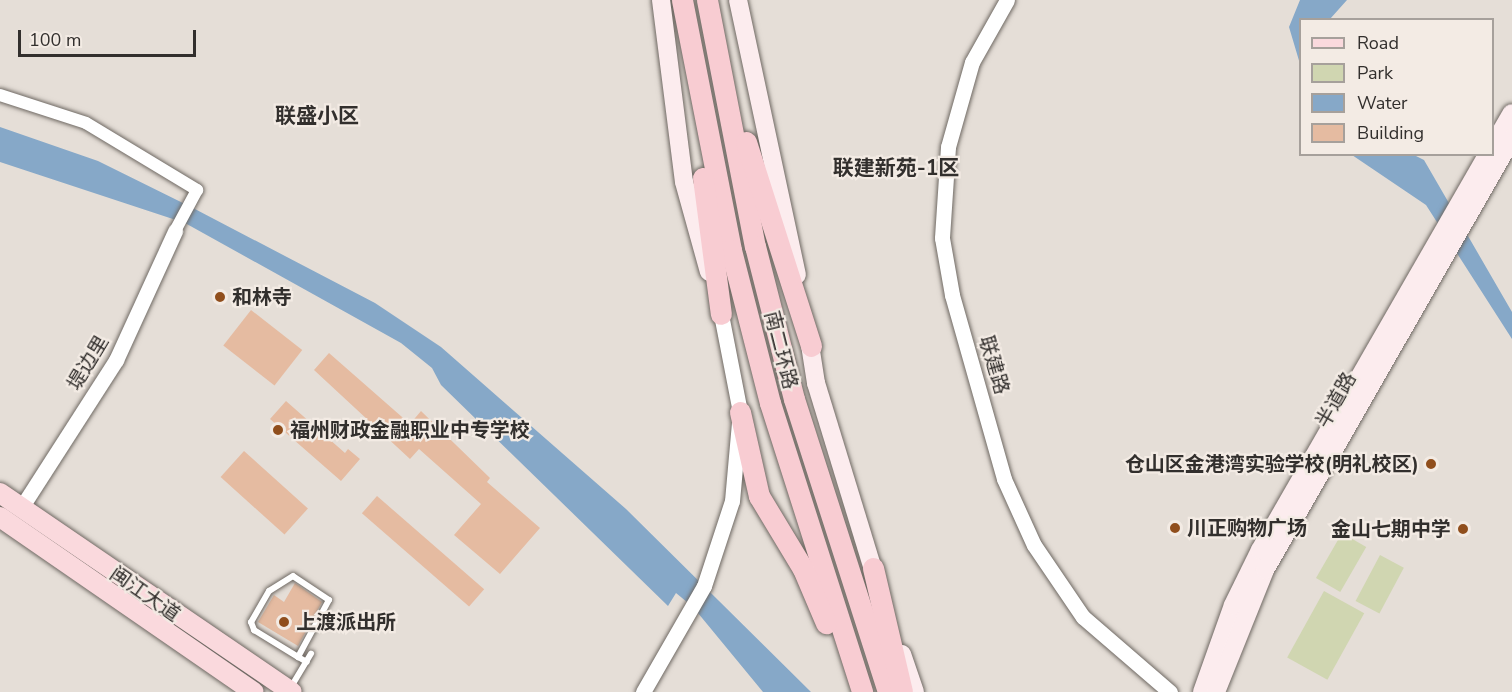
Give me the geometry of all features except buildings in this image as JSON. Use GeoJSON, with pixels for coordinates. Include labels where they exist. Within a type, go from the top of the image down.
{"type":"FeatureCollection","features":[{"type":"Feature","properties":{"kind":"highway","name":"南二环路"},"geometry":{"type":"LineString","coordinates":[[682,0],[730,250],[770,403],[862,692]]}},
{"type":"Feature","properties":{"kind":"highway","name":"南二环路"},"geometry":{"type":"LineString","coordinates":[[707,0],[755,246],[794,399],[888,692]]}},
{"type":"Feature","properties":{"kind":"highway"},"geometry":{"type":"LineString","coordinates":[[714,41],[811,346]]}},
{"type":"Feature","properties":{"kind":"highway"},"geometry":{"type":"LineString","coordinates":[[689,43],[721,314]]}},
{"type":"Feature","properties":{"kind":"highway"},"geometry":{"type":"LineString","coordinates":[[740,412],[759,496],[803,569],[853,692]]}},
{"type":"Feature","properties":{"kind":"highway"},"geometry":{"type":"LineString","coordinates":[[873,568],[902,692]]}},
{"type":"Feature","properties":{"kind":"main road"},"geometry":{"type":"LineString","coordinates":[[661,0],[684,182],[721,314]]}},
{"type":"Feature","properties":{"kind":"main road"},"geometry":{"type":"LineString","coordinates":[[738,0],[811,346],[816,383],[873,568],[915,692]]}},
{"type":"Feature","properties":{"kind":"main road"},"geometry":{"type":"LineString","coordinates":[[1494,144],[1512,113]]}},
{"type":"Feature","properties":{"kind":"main road","name":"半道路"},"geometry":{"type":"LineString","coordinates":[[1216,692],[1264,570],[1512,138]]}},
{"type":"Feature","properties":{"kind":"main road","name":"半道路"},"geometry":{"type":"LineString","coordinates":[[1202,692],[1233,605],[1255,559],[1487,156]]}},
{"type":"Feature","properties":{"kind":"main road","name":"闽江大道"},"geometry":{"type":"LineString","coordinates":[[0,493],[291,691]]}},
{"type":"Feature","properties":{"kind":"main road","name":"闽江大道"},"geometry":{"type":"LineString","coordinates":[[0,517],[254,692]]}},
{"type":"Feature","properties":{"kind":"street","name":"联建路"},"geometry":{"type":"LineString","coordinates":[[1007,0],[972,62],[948,147],[942,229],[952,295],[1004,479],[1034,545],[1088,622],[1170,692]]}},
{"type":"Feature","properties":{"kind":"street"},"geometry":{"type":"LineString","coordinates":[[0,95],[86,123],[197,190],[175,231]]}},
{"type":"Feature","properties":{"kind":"street","name":"堤边里"},"geometry":{"type":"LineString","coordinates":[[21,508],[116,360],[175,231]]}},
{"type":"Feature","properties":{"kind":"street"},"geometry":{"type":"LineString","coordinates":[[643,692],[704,586],[732,501],[740,412],[721,314]]}},
{"type":"Feature","properties":{"kind":"lane"},"geometry":{"type":"LineString","coordinates":[[298,657],[329,600],[293,576],[269,591],[251,622],[254,630],[298,657],[307,662]]}},
{"type":"Feature","properties":{"kind":"lane"},"geometry":{"type":"LineString","coordinates":[[291,691],[312,654]]}},
{"type":"Feature","properties":{"kind":"green space"},"geometry":{"type":"Polygon","coordinates":[[[1342,533],[1366,547],[1340,592],[1316,578],[1342,533]]]}},
{"type":"Feature","properties":{"kind":"green space"},"geometry":{"type":"Polygon","coordinates":[[[1380,555],[1404,568],[1379,614],[1356,601],[1380,555]]]}},
{"type":"Feature","properties":{"kind":"green space"},"geometry":{"type":"Polygon","coordinates":[[[1324,591],[1364,613],[1327,680],[1287,657],[1324,591]]]}},
{"type":"Feature","properties":{"kind":"water"},"geometry":{"type":"Polygon","coordinates":[[[1300,0],[1347,0],[1331,18],[1299,18],[1299,61],[1289,27],[1300,0]]]}},
{"type":"Feature","properties":{"kind":"water"},"geometry":{"type":"Polygon","coordinates":[[[0,127],[98,161],[193,208],[375,303],[441,347],[626,509],[811,692],[763,692],[693,607],[676,593],[668,606],[441,385],[432,368],[401,343],[185,223],[0,162],[0,127]]]}},
{"type":"Feature","properties":{"kind":"water"},"geometry":{"type":"Polygon","coordinates":[[[1353,156],[1416,156],[1424,160],[1512,312],[1512,339],[1426,205],[1353,156]]]}},
{"type":"Feature","properties":{"kind":"place","name":"和林寺"},"geometry":{"type":"Point","coordinates":[220,297]}},
{"type":"Feature","properties":{"kind":"place","name":"福州财政金融职业中专学校"},"geometry":{"type":"Point","coordinates":[278,430]}},
{"type":"Feature","properties":{"kind":"place","name":"仓山区金港湾实验学校(明礼校区)"},"geometry":{"type":"Point","coordinates":[1431,464]}},
{"type":"Feature","properties":{"kind":"place","name":"川正购物广场"},"geometry":{"type":"Point","coordinates":[1175,528]}},
{"type":"Feature","properties":{"kind":"place","name":"金山七期中学"},"geometry":{"type":"Point","coordinates":[1463,529]}},
{"type":"Feature","properties":{"kind":"place","name":"上渡派出所"},"geometry":{"type":"Point","coordinates":[284,622]}},
{"type":"Feature","properties":{"kind":"district","name":"联盛小区"},"geometry":{"type":"Point","coordinates":[317,116]}},
{"type":"Feature","properties":{"kind":"district","name":"联建新苑-1区"},"geometry":{"type":"Point","coordinates":[896,168]}}]}
